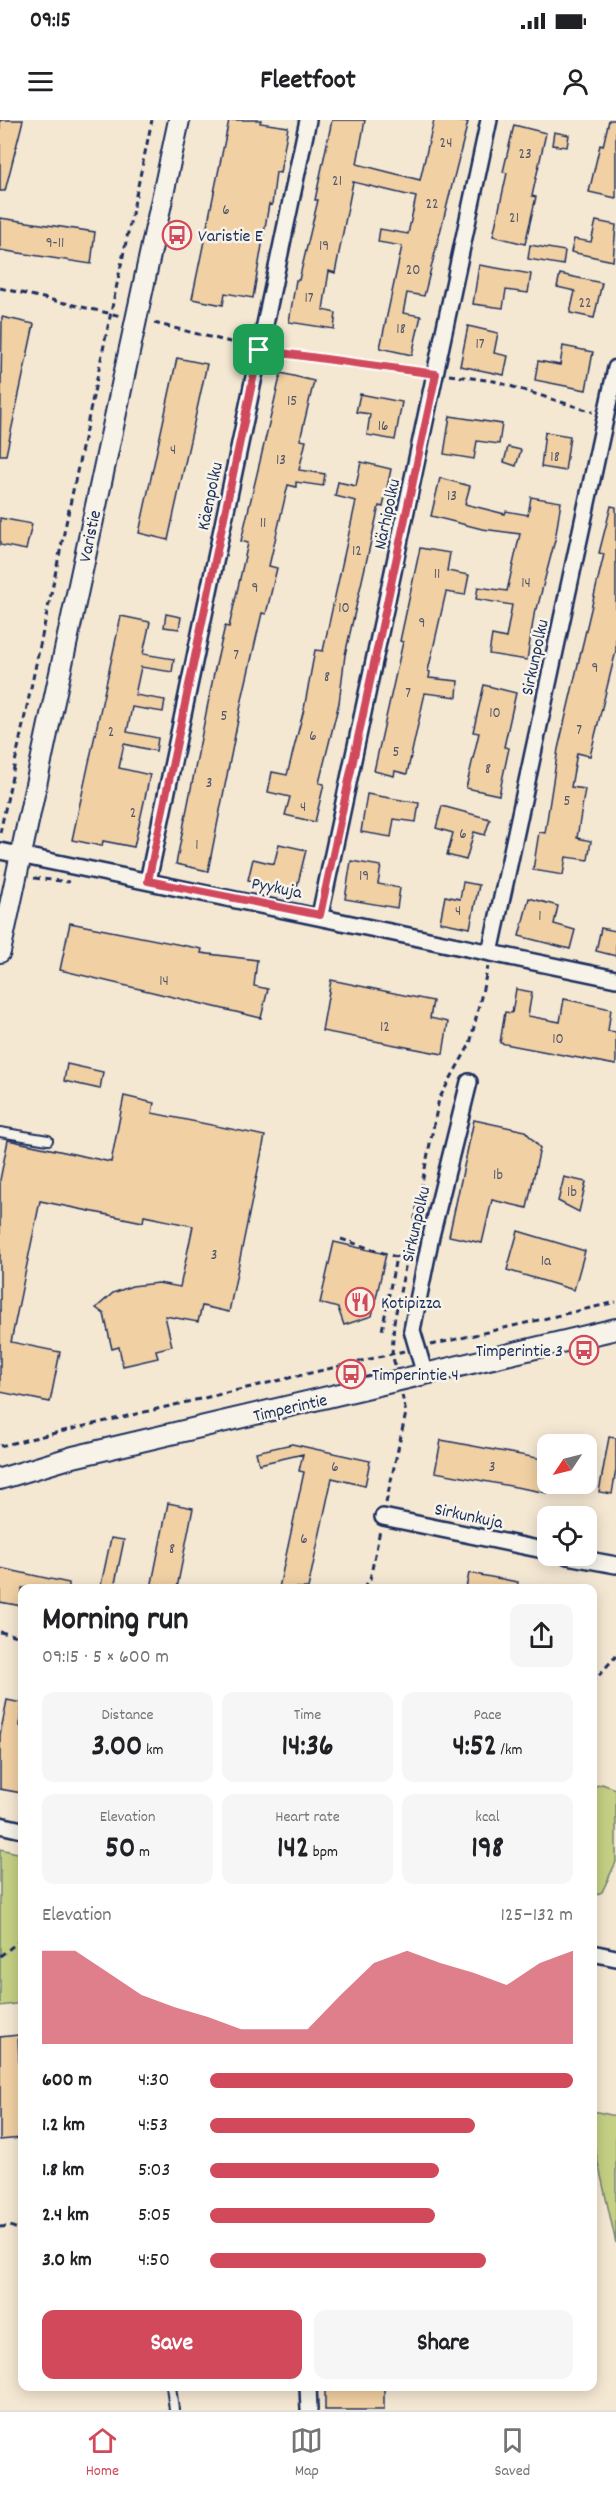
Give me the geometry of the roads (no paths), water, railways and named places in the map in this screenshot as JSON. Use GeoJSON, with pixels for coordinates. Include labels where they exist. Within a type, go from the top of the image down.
{"type":"FeatureCollection","features":[{"type":"Feature","properties":{"kind":"street","name":"Varistie"},"geometry":{"type":"LineString","coordinates":[[0,952],[179,120]]}},
{"type":"Feature","properties":{"kind":"street","name":"Käenpolku"},"geometry":{"type":"LineString","coordinates":[[148,881],[308,120]]}},
{"type":"Feature","properties":{"kind":"street","name":"Närhipolku"},"geometry":{"type":"LineString","coordinates":[[320,915],[489,120]]}},
{"type":"Feature","properties":{"kind":"street","name":"Sirkunpolku"},"geometry":{"type":"LineString","coordinates":[[490,953],[616,368]]}},
{"type":"Feature","properties":{"kind":"street","name":"Pyykuja"},"geometry":{"type":"LineString","coordinates":[[0,851],[320,915],[616,979]]}},
{"type":"Feature","properties":{"kind":"street","name":"Sirkunpolku"},"geometry":{"type":"LineString","coordinates":[[425,1375],[412,1330],[431,1236],[469,1082]]}},
{"type":"Feature","properties":{"kind":"street","name":"Timperintie"},"geometry":{"type":"LineString","coordinates":[[0,1479],[73,1457],[616,1329]]}},
{"type":"Feature","properties":{"kind":"street","name":"Sirkunkuja"},"geometry":{"type":"LineString","coordinates":[[383,1518],[537,1549]]}},
{"type":"Feature","properties":{"kind":"street"},"geometry":{"type":"LineString","coordinates":[[597,1562],[616,1566]]}},
{"type":"Feature","properties":{"kind":"street"},"geometry":{"type":"LineString","coordinates":[[0,1825],[18,1829]]}},
{"type":"Feature","properties":{"kind":"street"},"geometry":{"type":"LineString","coordinates":[[597,1954],[616,1958]]}},
{"type":"Feature","properties":{"kind":"street"},"geometry":{"type":"LineString","coordinates":[[308,2391],[309,2410]]}},
{"type":"Feature","properties":{"kind":"lane"},"geometry":{"type":"LineString","coordinates":[[0,1132],[48,1140]]}},
{"type":"Feature","properties":{"kind":"lane"},"geometry":{"type":"LineString","coordinates":[[172,2391],[174,2410]]}},
{"type":"Feature","properties":{"kind":"place","name":"Varistie E"},"geometry":{"type":"Point","coordinates":[177,235]}},
{"type":"Feature","properties":{"kind":"place","name":"Kotipizza"},"geometry":{"type":"Point","coordinates":[360,1302]}},
{"type":"Feature","properties":{"kind":"place","name":"Timperintie 3"},"geometry":{"type":"Point","coordinates":[584,1350]}},
{"type":"Feature","properties":{"kind":"place","name":"Timperintie 4"},"geometry":{"type":"Point","coordinates":[351,1374]}}]}
